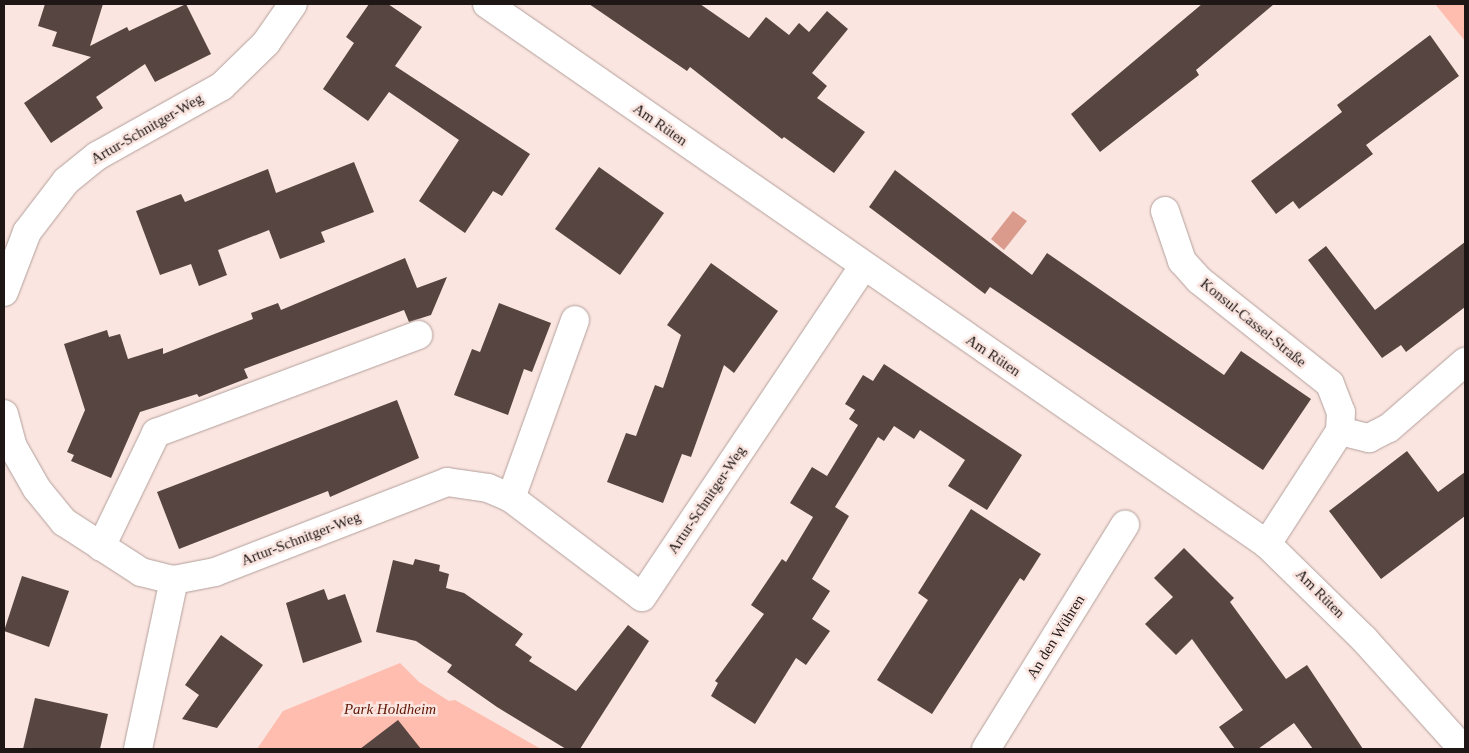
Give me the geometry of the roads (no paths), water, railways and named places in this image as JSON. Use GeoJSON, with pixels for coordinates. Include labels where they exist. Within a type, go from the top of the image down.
{"type":"FeatureCollection","features":[{"type":"Feature","properties":{"kind":"street","name":"Artur-Schnitger-Weg"},"geometry":{"type":"LineString","coordinates":[[4,292],[27,232],[66,181],[97,156],[222,86],[266,43],[293,4]]}},
{"type":"Feature","properties":{"kind":"street","name":"Am Rüten"},"geometry":{"type":"LineString","coordinates":[[487,4],[863,267],[1266,544],[1364,639],[1463,749]]}},
{"type":"Feature","properties":{"kind":"street","name":"Konsul-Cassel-Straße"},"geometry":{"type":"LineString","coordinates":[[1165,211],[1182,261],[1199,280],[1330,384],[1341,412],[1340,431]]}},
{"type":"Feature","properties":{"kind":"street","name":"Artur-Schnitger-Weg"},"geometry":{"type":"LineString","coordinates":[[4,414],[13,447],[37,489],[64,522],[141,572],[174,580],[215,572],[447,482],[488,488],[512,498],[642,597],[863,267]]}},
{"type":"Feature","properties":{"kind":"street"},"geometry":{"type":"LineString","coordinates":[[512,498],[576,320]]}},
{"type":"Feature","properties":{"kind":"street"},"geometry":{"type":"LineString","coordinates":[[100,547],[156,433],[418,335]]}},
{"type":"Feature","properties":{"kind":"street"},"geometry":{"type":"LineString","coordinates":[[1266,544],[1340,431],[1368,438],[1389,428],[1465,362]]}},
{"type":"Feature","properties":{"kind":"street","name":"An den Wühren"},"geometry":{"type":"LineString","coordinates":[[986,749],[1125,526]]}},
{"type":"Feature","properties":{"kind":"street"},"geometry":{"type":"LineString","coordinates":[[138,749],[174,580]]}},
{"type":"Feature","properties":{"kind":"park label","name":"Park Holdheim"},"geometry":{"type":"Point","coordinates":[390,710]}}]}
